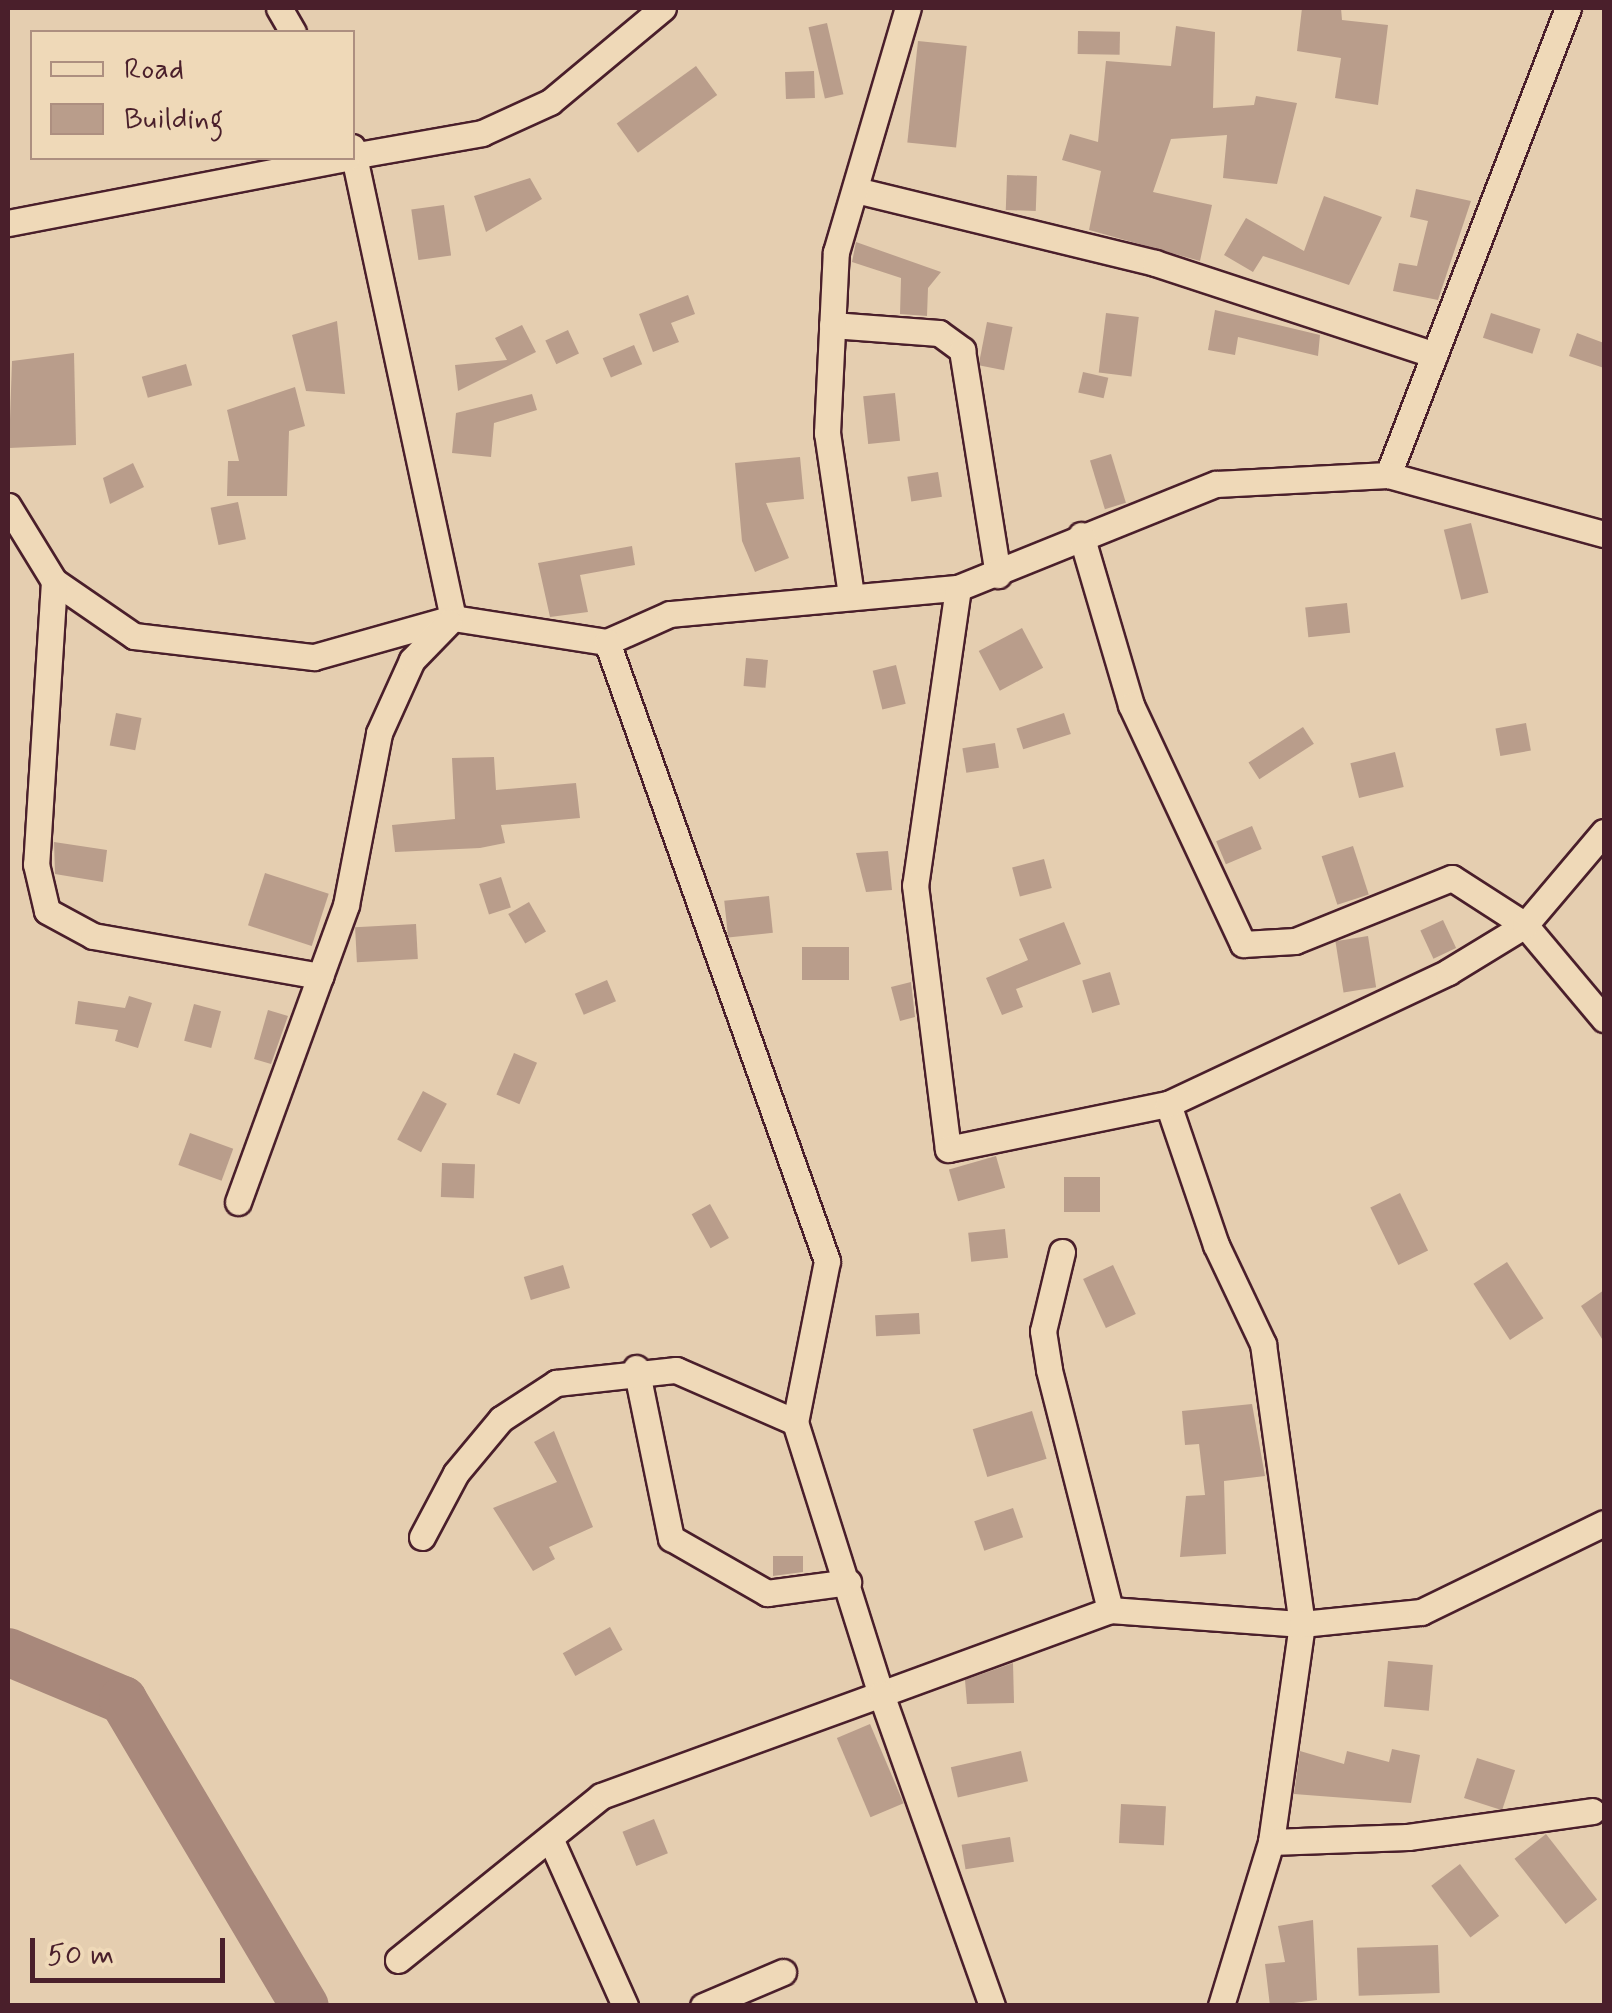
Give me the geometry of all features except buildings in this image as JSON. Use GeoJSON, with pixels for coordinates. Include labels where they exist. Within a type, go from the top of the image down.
{"type":"FeatureCollection","features":[{"type":"Feature","properties":{"kind":"street"},"geometry":{"type":"LineString","coordinates":[[355,154],[482,133],[550,102],[663,8]]}},
{"type":"Feature","properties":{"kind":"street"},"geometry":{"type":"LineString","coordinates":[[851,595],[828,433],[836,252],[908,8]]}},
{"type":"Feature","properties":{"kind":"street"},"geometry":{"type":"LineString","coordinates":[[1388,476],[1568,8]]}},
{"type":"Feature","properties":{"kind":"street"},"geometry":{"type":"LineString","coordinates":[[8,223],[322,160]]}},
{"type":"Feature","properties":{"kind":"street"},"geometry":{"type":"LineString","coordinates":[[353,160],[453,618]]}},
{"type":"Feature","properties":{"kind":"street"},"geometry":{"type":"LineString","coordinates":[[856,190],[1155,264],[1434,355]]}},
{"type":"Feature","properties":{"kind":"street"},"geometry":{"type":"LineString","coordinates":[[832,325],[939,333],[962,350],[998,574]]}},
{"type":"Feature","properties":{"kind":"street"},"geometry":{"type":"LineString","coordinates":[[8,506],[54,580],[134,636],[314,657],[453,618],[606,642],[670,614],[958,588],[1216,484],[1388,476],[1604,534]]}},
{"type":"Feature","properties":{"kind":"street"},"geometry":{"type":"LineString","coordinates":[[1081,536],[1131,705],[1243,944],[1295,941],[1452,878],[1525,926],[1604,1019]]}},
{"type":"Feature","properties":{"kind":"street"},"geometry":{"type":"LineString","coordinates":[[54,580],[36,864],[47,912],[93,936],[321,976]]}},
{"type":"Feature","properties":{"kind":"street"},"geometry":{"type":"LineString","coordinates":[[958,588],[915,885],[948,1149],[1168,1104],[1448,972],[1525,926],[1604,832]]}},
{"type":"Feature","properties":{"kind":"street"},"geometry":{"type":"LineString","coordinates":[[238,1202],[346,905],[379,733],[412,660],[453,618]]}},
{"type":"Feature","properties":{"kind":"street"},"geometry":{"type":"LineString","coordinates":[[606,642],[827,1261],[795,1422],[881,1694],[992,2006]]}},
{"type":"Feature","properties":{"kind":"street"},"geometry":{"type":"LineString","coordinates":[[1168,1104],[1216,1245],[1264,1344],[1302,1624],[1271,1842],[1221,2006]]}},
{"type":"Feature","properties":{"kind":"street"},"geometry":{"type":"LineString","coordinates":[[1062,1252],[1043,1331],[1048,1370],[1110,1610]]}},
{"type":"Feature","properties":{"kind":"street"},"geometry":{"type":"LineString","coordinates":[[422,1537],[456,1473],[529,1395],[636,1368],[676,1370],[795,1422]]}},
{"type":"Feature","properties":{"kind":"street"},"geometry":{"type":"LineString","coordinates":[[636,1368],[671,1538],[767,1593],[848,1582]]}},
{"type":"Feature","properties":{"kind":"street"},"geometry":{"type":"LineString","coordinates":[[398,1960],[602,1796],[1110,1610],[1302,1624],[1421,1612],[1604,1522]]}},
{"type":"Feature","properties":{"kind":"street"},"geometry":{"type":"LineString","coordinates":[[1271,1842],[1408,1837],[1592,1811]]}},
{"type":"Feature","properties":{"kind":"street"},"geometry":{"type":"LineString","coordinates":[[550,1838],[625,2006]]}},
{"type":"Feature","properties":{"kind":"street"},"geometry":{"type":"LineString","coordinates":[[703,2006],[783,1972]]}},
{"type":"Feature","properties":{"kind":"waterway"},"geometry":{"type":"LineString","coordinates":[[8,1652],[123,1700],[305,2006]]}}]}
